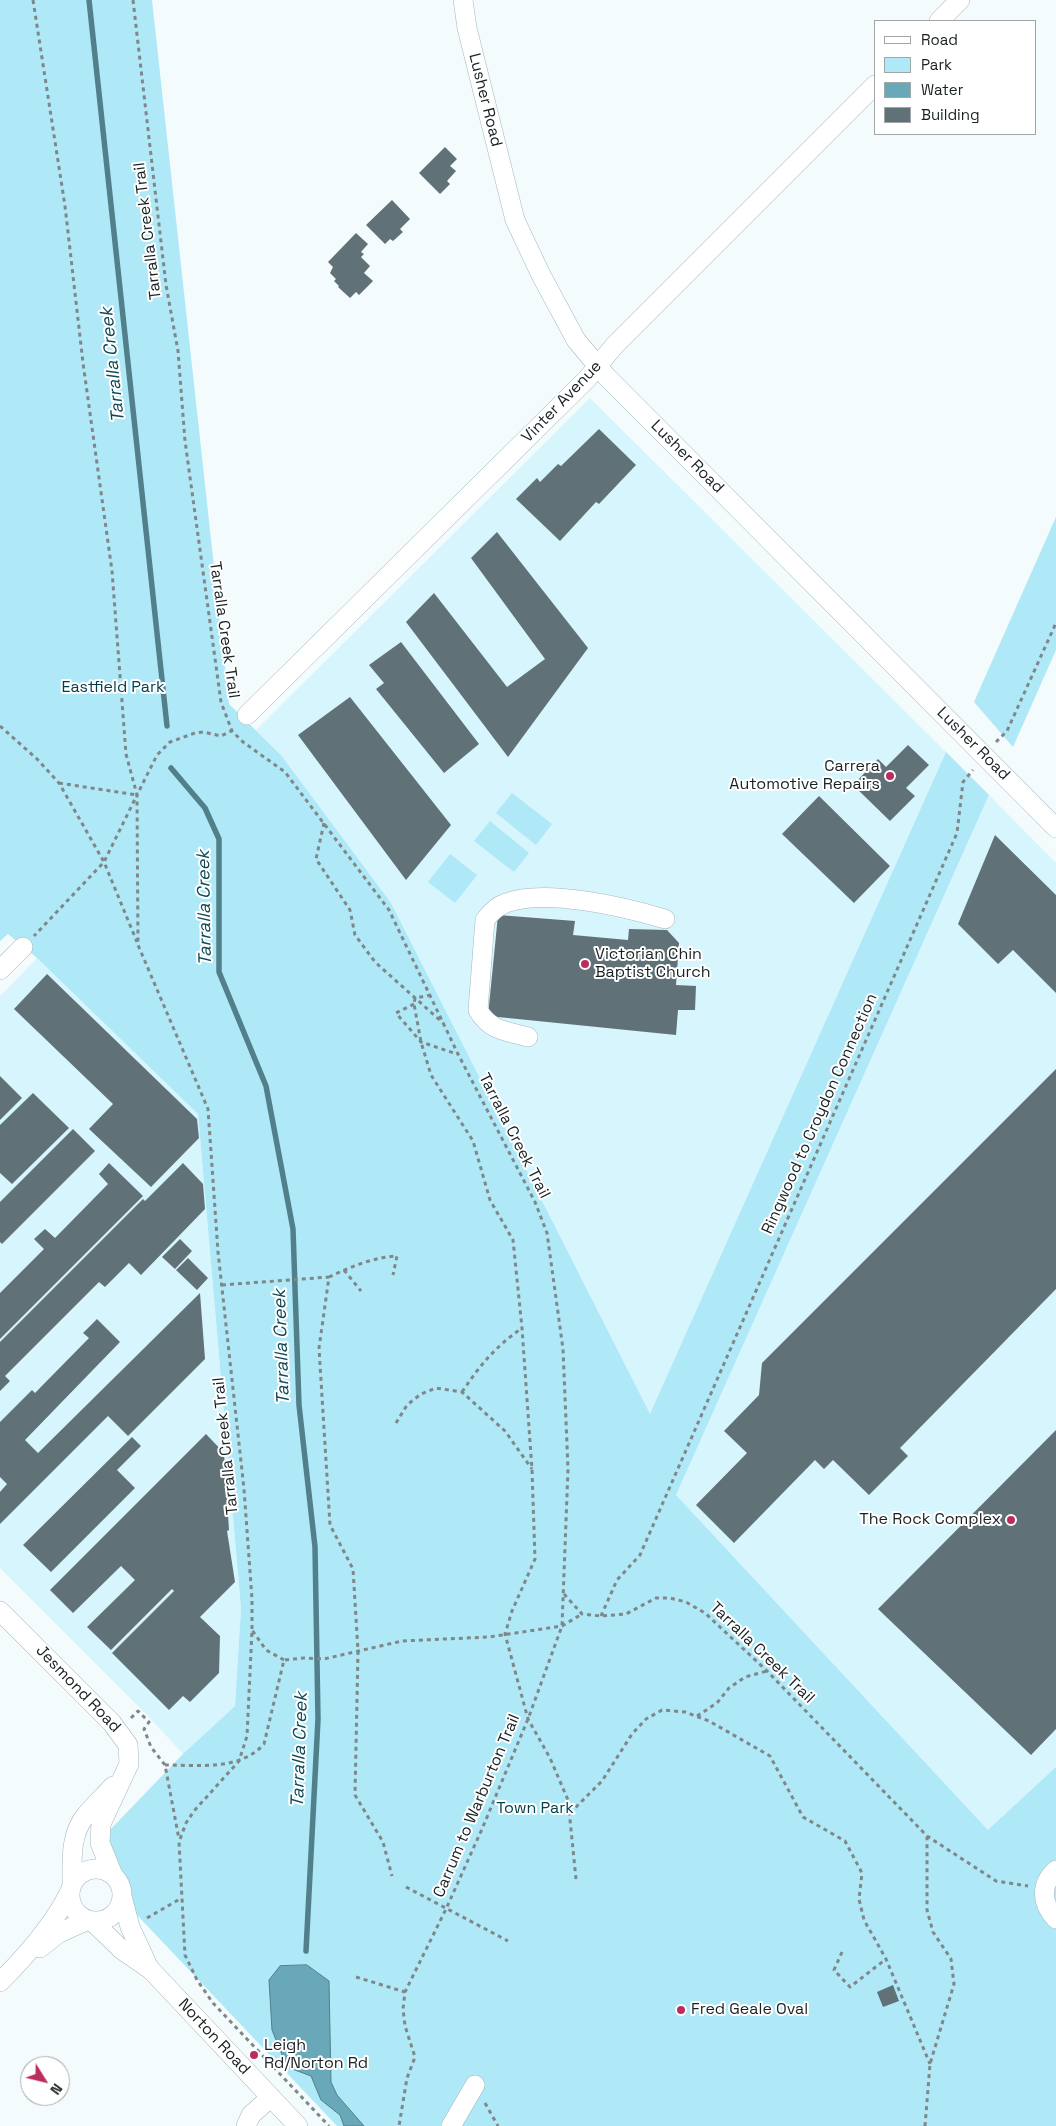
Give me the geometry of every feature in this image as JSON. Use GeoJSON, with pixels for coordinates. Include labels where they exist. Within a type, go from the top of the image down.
{"type":"FeatureCollection","features":[{"type":"Feature","properties":{"kind":"street","name":"Lusher Road"},"geometry":{"type":"LineString","coordinates":[[463,0],[467,28],[515,220],[576,340],[613,383],[1056,828]]}},
{"type":"Feature","properties":{"kind":"street"},"geometry":{"type":"LineString","coordinates":[[939,20],[960,0]]}},
{"type":"Feature","properties":{"kind":"street","name":"Vinter Avenue"},"geometry":{"type":"LineString","coordinates":[[247,715],[580,386],[622,339],[874,86]]}},
{"type":"Feature","properties":{"kind":"street"},"geometry":{"type":"LineString","coordinates":[[528,1037],[496,1028],[484,1021],[478,1010],[485,920],[492,911],[505,903],[522,899],[555,898],[621,906],[665,919]]}},
{"type":"Feature","properties":{"kind":"street"},"geometry":{"type":"LineString","coordinates":[[0,970],[23,947]]}},
{"type":"Feature","properties":{"kind":"street","name":"Jesmond Road"},"geometry":{"type":"LineString","coordinates":[[0,1611],[119,1731],[128,1745],[129,1764],[101,1824],[100,1843],[113,1875]]}},
{"type":"Feature","properties":{"kind":"street","name":"Jesmond Road"},"geometry":{"type":"LineString","coordinates":[[71,1887],[72,1852],[76,1833],[85,1816],[121,1778]]}},
{"type":"Feature","properties":{"kind":"street"},"geometry":{"type":"LineString","coordinates":[[0,1982],[17,1965],[48,1926],[64,1904],[71,1887],[83,1872],[91,1869],[106,1871],[113,1875],[121,1887],[122,1894],[116,1912],[110,1918],[101,1921],[90,1921],[59,1933],[17,1965]]}},
{"type":"Feature","properties":{"kind":"street"},"geometry":{"type":"LineString","coordinates":[[1056,1870],[1044,1888],[1044,1902],[1056,1919]]}},
{"type":"Feature","properties":{"kind":"street"},"geometry":{"type":"LineString","coordinates":[[71,1887],[72,1906],[81,1917],[90,1921]]}},
{"type":"Feature","properties":{"kind":"street","name":"Norton Road"},"geometry":{"type":"LineString","coordinates":[[122,1894],[124,1909],[130,1927],[151,1970]]}},
{"type":"Feature","properties":{"kind":"street","name":"Norton Road"},"geometry":{"type":"LineString","coordinates":[[90,1921],[122,1950],[151,1970],[298,2126]]}},
{"type":"Feature","properties":{"kind":"street"},"geometry":{"type":"LineString","coordinates":[[451,2126],[475,2085]]}},
{"type":"Feature","properties":{"kind":"street"},"geometry":{"type":"LineString","coordinates":[[246,2126],[251,2115],[270,2097]]}},
{"type":"Feature","properties":{"kind":"path","name":"Tarralla Creek Trail"},"geometry":{"type":"LineString","coordinates":[[32,0],[65,206],[83,363],[112,571],[126,754],[137,795],[138,945],[208,1109],[222,1285],[244,1489],[252,1630],[247,1736],[240,1761],[194,1811],[186,1823],[179,1842],[182,1938],[185,1955],[191,1969],[213,2003],[328,2126]]}},
{"type":"Feature","properties":{"kind":"path","name":"Tarralla Creek Trail"},"geometry":{"type":"LineString","coordinates":[[133,0],[166,285],[178,351],[185,441],[221,702],[232,731],[243,742],[285,772],[388,910],[431,995],[458,1054],[535,1202],[547,1233],[564,1348],[568,1469],[562,1626]]}},
{"type":"Feature","properties":{"kind":"path","name":"Ringwood to Croydon Connection"},"geometry":{"type":"LineString","coordinates":[[601,1616],[618,1580],[640,1555],[957,833],[963,782],[1007,731],[1056,623]]}},
{"type":"Feature","properties":{"kind":"path"},"geometry":{"type":"LineString","coordinates":[[0,726],[37,759],[58,784],[104,862],[138,945]]}},
{"type":"Feature","properties":{"kind":"path"},"geometry":{"type":"LineString","coordinates":[[23,947],[104,862],[157,755],[170,742],[195,733],[203,732],[221,736],[232,731]]}},
{"type":"Feature","properties":{"kind":"path"},"geometry":{"type":"LineString","coordinates":[[58,784],[137,795]]}},
{"type":"Feature","properties":{"kind":"path"},"geometry":{"type":"LineString","coordinates":[[324,822],[316,859],[350,910],[355,935],[375,962],[445,1025]]}},
{"type":"Feature","properties":{"kind":"path"},"geometry":{"type":"LineString","coordinates":[[415,998],[431,995]]}},
{"type":"Feature","properties":{"kind":"path"},"geometry":{"type":"LineString","coordinates":[[415,998],[414,1004],[421,1042],[431,1075],[473,1141],[490,1200],[513,1240],[522,1328],[532,1470],[535,1560],[512,1611],[505,1634],[528,1719],[550,1758],[568,1800],[576,1879]]}},
{"type":"Feature","properties":{"kind":"path"},"geometry":{"type":"LineString","coordinates":[[414,1004],[396,1013],[421,1042],[458,1054]]}},
{"type":"Feature","properties":{"kind":"path"},"geometry":{"type":"LineString","coordinates":[[222,1285],[330,1277],[384,1256],[397,1256],[394,1275]]}},
{"type":"Feature","properties":{"kind":"path"},"geometry":{"type":"LineString","coordinates":[[344,1270],[361,1291]]}},
{"type":"Feature","properties":{"kind":"path"},"geometry":{"type":"LineString","coordinates":[[330,1277],[319,1348],[330,1525],[352,1569],[358,1651],[355,1794],[383,1842],[392,1876]]}},
{"type":"Feature","properties":{"kind":"path"},"geometry":{"type":"LineString","coordinates":[[462,1392],[475,1372],[498,1346],[522,1328]]}},
{"type":"Feature","properties":{"kind":"path"},"geometry":{"type":"LineString","coordinates":[[396,1423],[407,1405],[421,1394],[436,1388],[462,1392],[505,1431],[532,1470]]}},
{"type":"Feature","properties":{"kind":"path"},"geometry":{"type":"LineString","coordinates":[[252,1630],[266,1650],[284,1660],[324,1659],[402,1641],[488,1636],[562,1626],[582,1614],[564,1594]]}},
{"type":"Feature","properties":{"kind":"path","name":"Tarralla Creek Trail"},"geometry":{"type":"LineString","coordinates":[[582,1614],[601,1616],[626,1614],[656,1598],[670,1598],[686,1602],[705,1613],[768,1671],[927,1836],[996,1881],[1044,1888]]}},
{"type":"Feature","properties":{"kind":"path","name":"Carrum to Warburton Trail"},"geometry":{"type":"LineString","coordinates":[[405,1992],[446,1909],[528,1719],[562,1626]]}},
{"type":"Feature","properties":{"kind":"path"},"geometry":{"type":"LineString","coordinates":[[165,1765],[204,1765],[240,1761],[255,1754],[264,1744],[284,1660]]}},
{"type":"Feature","properties":{"kind":"path"},"geometry":{"type":"LineString","coordinates":[[698,1716],[717,1703],[729,1688],[746,1677],[768,1671]]}},
{"type":"Feature","properties":{"kind":"path"},"geometry":{"type":"LineString","coordinates":[[570,1813],[602,1781],[632,1734],[646,1720],[662,1710],[685,1712],[698,1716],[770,1756],[804,1817],[845,1841],[862,1874],[859,1899],[864,1920],[886,1959],[930,2064]]}},
{"type":"Feature","properties":{"kind":"path"},"geometry":{"type":"LineString","coordinates":[[119,1731],[138,1711],[149,1722],[144,1729],[145,1734],[151,1747],[165,1765],[179,1842]]}},
{"type":"Feature","properties":{"kind":"path"},"geometry":{"type":"LineString","coordinates":[[925,2126],[930,2064],[954,1984],[951,1959],[933,1932],[926,1910],[927,1836]]}},
{"type":"Feature","properties":{"kind":"path"},"geometry":{"type":"LineString","coordinates":[[406,1887],[508,1941]]}},
{"type":"Feature","properties":{"kind":"path"},"geometry":{"type":"LineString","coordinates":[[842,1952],[834,1970],[850,1987],[886,1959]]}},
{"type":"Feature","properties":{"kind":"path"},"geometry":{"type":"LineString","coordinates":[[356,1977],[405,1992],[402,2009],[405,2026],[416,2056],[406,2078],[399,2126]]}},
{"type":"Feature","properties":{"kind":"shaded area"},"geometry":{"type":"Polygon","coordinates":[[[590,398],[946,752],[650,1415],[391,903],[281,755],[256,730],[590,398]]]}},
{"type":"Feature","properties":{"kind":"shaded area"},"geometry":{"type":"Polygon","coordinates":[[[989,795],[1056,863],[1056,1767],[989,1831],[676,1495],[989,795]]]}},
{"type":"Feature","properties":{"kind":"shaded area"},"geometry":{"type":"Polygon","coordinates":[[[37,958],[198,1114],[241,1608],[235,1706],[183,1754],[149,1717],[0,1568],[0,996],[37,958]]]}},
{"type":"Feature","properties":{"kind":"green space","name":"Town Park"},"geometry":{"type":"Polygon","coordinates":[[[0,0],[152,0],[229,704],[281,755],[391,903],[650,1414],[946,752],[989,795],[676,1495],[988,1830],[1056,1767],[1056,2126],[337,2126],[136,1914],[129,1882],[114,1857],[107,1833],[183,1754],[235,1706],[241,1608],[198,1114],[37,958],[8,934],[0,941],[0,0]]]}},
{"type":"Feature","properties":{"kind":"green space"},"geometry":{"type":"Polygon","coordinates":[[[1056,517],[1056,650],[1013,747],[974,702],[1056,517]]]}},
{"type":"Feature","properties":{"kind":"green space"},"geometry":{"type":"Polygon","coordinates":[[[512,793],[552,824],[536,845],[496,813],[512,793]]]}},
{"type":"Feature","properties":{"kind":"green space"},"geometry":{"type":"Polygon","coordinates":[[[490,821],[529,853],[514,872],[474,841],[490,821]]]}},
{"type":"Feature","properties":{"kind":"green space"},"geometry":{"type":"Polygon","coordinates":[[[450,854],[477,875],[455,903],[428,882],[450,854]]]}},
{"type":"Feature","properties":{"kind":"water"},"geometry":{"type":"Polygon","coordinates":[[[307,1965],[329,1981],[331,2082],[337,2095],[364,2126],[344,2126],[340,2115],[321,2100],[311,2076],[287,2067],[272,2030],[269,1980],[280,1966],[307,1965]]]}},
{"type":"Feature","properties":{"kind":"building"},"geometry":{"type":"Polygon","coordinates":[[[445,147],[457,159],[450,166],[456,171],[447,181],[450,184],[440,194],[419,173],[445,147]]]}},
{"type":"Feature","properties":{"kind":"building"},"geometry":{"type":"Polygon","coordinates":[[[392,200],[410,219],[400,229],[403,232],[393,241],[390,239],[385,244],[366,225],[392,200]]]}},
{"type":"Feature","properties":{"kind":"building"},"geometry":{"type":"Polygon","coordinates":[[[356,233],[368,244],[361,252],[364,254],[361,257],[370,266],[364,273],[373,281],[359,295],[356,292],[350,298],[334,281],[336,279],[330,273],[333,267],[328,262],[356,233]]]}},
{"type":"Feature","properties":{"kind":"building"},"geometry":{"type":"Polygon","coordinates":[[[599,429],[636,465],[599,504],[596,502],[560,541],[516,499],[537,478],[540,482],[558,464],[561,466],[599,429]]]}},
{"type":"Feature","properties":{"kind":"building"},"geometry":{"type":"Polygon","coordinates":[[[497,532],[588,648],[508,757],[406,622],[434,593],[507,687],[545,659],[471,558],[497,532]]]}},
{"type":"Feature","properties":{"kind":"building"},"geometry":{"type":"Polygon","coordinates":[[[401,642],[479,744],[444,773],[376,689],[384,683],[369,665],[401,642]]]}},
{"type":"Feature","properties":{"kind":"building"},"geometry":{"type":"Polygon","coordinates":[[[350,697],[451,825],[406,880],[298,735],[350,697]]]}},
{"type":"Feature","properties":{"kind":"building","name":"Carrera Automotive Repairs"},"geometry":{"type":"Polygon","coordinates":[[[908,745],[929,765],[906,788],[915,796],[890,821],[853,785],[878,759],[886,767],[908,745]]]}},
{"type":"Feature","properties":{"kind":"building"},"geometry":{"type":"Polygon","coordinates":[[[819,796],[890,866],[854,903],[782,834],[819,796]]]}},
{"type":"Feature","properties":{"kind":"building"},"geometry":{"type":"Polygon","coordinates":[[[995,835],[1056,895],[1056,993],[1013,950],[998,964],[958,924],[995,835]]]}},
{"type":"Feature","properties":{"kind":"building","name":"Victorian Chin Baptist Church"},"geometry":{"type":"Polygon","coordinates":[[[498,915],[575,921],[573,935],[628,940],[629,929],[667,930],[679,943],[676,985],[696,986],[695,1010],[678,1010],[676,1035],[488,1016],[498,915]]]}},
{"type":"Feature","properties":{"kind":"building"},"geometry":{"type":"Polygon","coordinates":[[[47,974],[197,1119],[199,1138],[151,1187],[89,1129],[113,1104],[14,1009],[47,974]]]}},
{"type":"Feature","properties":{"kind":"building"},"geometry":{"type":"Polygon","coordinates":[[[1056,1069],[1056,1289],[900,1448],[908,1456],[869,1495],[833,1460],[824,1469],[815,1460],[734,1543],[696,1505],[747,1453],[724,1431],[759,1395],[762,1363],[1056,1069]]]}},
{"type":"Feature","properties":{"kind":"building"},"geometry":{"type":"Polygon","coordinates":[[[0,1076],[22,1098],[0,1120],[0,1076]]]}},
{"type":"Feature","properties":{"kind":"building"},"geometry":{"type":"Polygon","coordinates":[[[33,1093],[69,1128],[12,1184],[0,1173],[0,1125],[33,1093]]]}},
{"type":"Feature","properties":{"kind":"building"},"geometry":{"type":"Polygon","coordinates":[[[73,1129],[95,1151],[2,1244],[0,1242],[0,1202],[73,1129]]]}},
{"type":"Feature","properties":{"kind":"building"},"geometry":{"type":"Polygon","coordinates":[[[109,1163],[143,1196],[0,1339],[0,1293],[44,1249],[34,1239],[45,1229],[55,1238],[108,1184],[99,1174],[109,1163]]]}},
{"type":"Feature","properties":{"kind":"building"},"geometry":{"type":"Polygon","coordinates":[[[183,1163],[203,1184],[205,1209],[141,1275],[129,1263],[105,1287],[99,1282],[5,1376],[10,1381],[0,1391],[0,1342],[143,1199],[145,1201],[183,1163]]]}},
{"type":"Feature","properties":{"kind":"building"},"geometry":{"type":"Polygon","coordinates":[[[180,1239],[192,1251],[175,1269],[162,1257],[180,1239]]]}},
{"type":"Feature","properties":{"kind":"building"},"geometry":{"type":"Polygon","coordinates":[[[188,1258],[208,1278],[197,1290],[176,1270],[188,1258]]]}},
{"type":"Feature","properties":{"kind":"building"},"geometry":{"type":"Polygon","coordinates":[[[200,1293],[205,1359],[128,1436],[108,1416],[0,1524],[0,1492],[7,1484],[0,1477],[0,1422],[32,1390],[35,1393],[89,1338],[83,1333],[97,1319],[120,1342],[25,1440],[38,1453],[200,1293]]]}},
{"type":"Feature","properties":{"kind":"building","name":"The Rock Complex"},"geometry":{"type":"Polygon","coordinates":[[[1056,1430],[1056,1729],[1031,1755],[878,1609],[1056,1430]]]}},
{"type":"Feature","properties":{"kind":"building"},"geometry":{"type":"Polygon","coordinates":[[[206,1434],[224,1453],[229,1530],[227,1531],[235,1582],[200,1617],[220,1636],[219,1673],[190,1702],[183,1696],[169,1710],[112,1653],[174,1591],[172,1589],[111,1650],[87,1627],[135,1580],[121,1566],[73,1613],[50,1590],[206,1434]]]}},
{"type":"Feature","properties":{"kind":"building"},"geometry":{"type":"Polygon","coordinates":[[[132,1437],[141,1446],[117,1470],[135,1488],[51,1572],[23,1545],[132,1437]]]}},
{"type":"Feature","properties":{"kind":"building"},"geometry":{"type":"Polygon","coordinates":[[[893,1985],[899,2001],[883,2007],[877,1992],[893,1985]]]}},
{"type":"Feature","properties":{"kind":"waterway","name":"Tarralla Creek"},"geometry":{"type":"LineString","coordinates":[[89,0],[167,726]]}},
{"type":"Feature","properties":{"kind":"waterway","name":"Tarralla Creek"},"geometry":{"type":"LineString","coordinates":[[171,768],[205,808],[219,839],[219,972],[266,1086],[293,1229],[299,1405],[315,1547],[318,1719],[306,1951]]}},
{"type":"Feature","properties":{"kind":"place","name":"Carrera Automotive Repairs"},"geometry":{"type":"Point","coordinates":[890,776]}},
{"type":"Feature","properties":{"kind":"place","name":"Victorian Chin Baptist Church"},"geometry":{"type":"Point","coordinates":[585,964]}},
{"type":"Feature","properties":{"kind":"place","name":"The Rock Complex"},"geometry":{"type":"Point","coordinates":[1011,1520]}},
{"type":"Feature","properties":{"kind":"place","name":"Fred Geale Oval"},"geometry":{"type":"Point","coordinates":[681,2010]}},
{"type":"Feature","properties":{"kind":"place","name":"Leigh Rd/Norton Rd"},"geometry":{"type":"Point","coordinates":[254,2055]}},
{"type":"Feature","properties":{"kind":"park label","name":"Eastfield Park"},"geometry":{"type":"Point","coordinates":[113,688]}}]}
